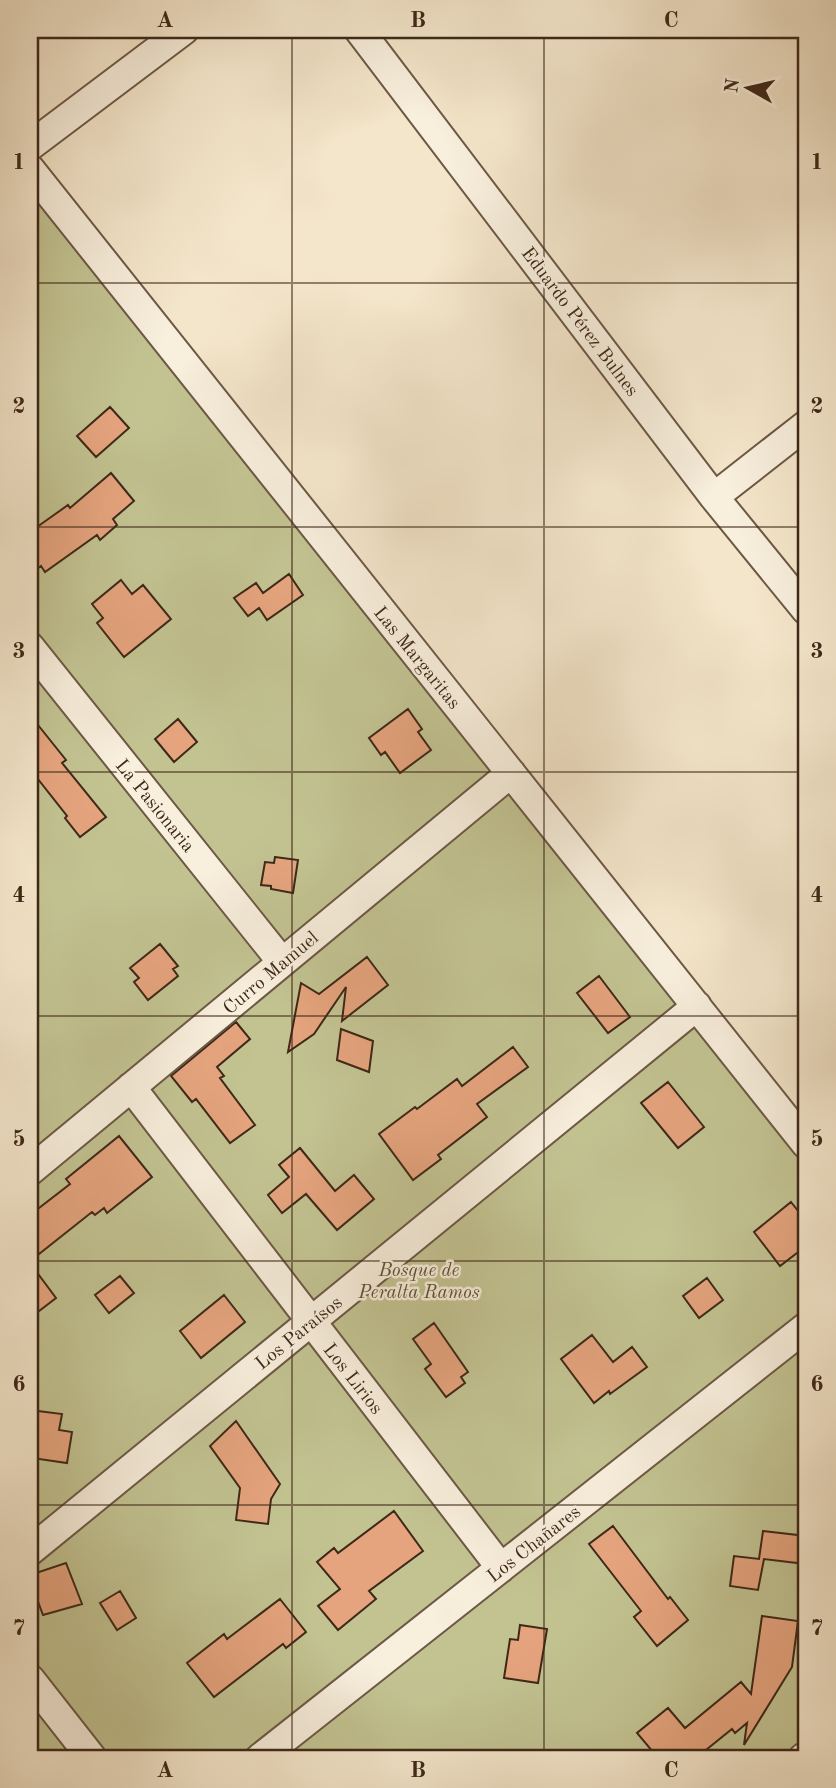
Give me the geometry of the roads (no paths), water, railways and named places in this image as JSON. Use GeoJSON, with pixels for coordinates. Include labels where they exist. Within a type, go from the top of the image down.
{"type":"FeatureCollection","features":[{"type":"Feature","properties":{"kind":"street"},"geometry":{"type":"LineString","coordinates":[[30,146],[184,30]]}},
{"type":"Feature","properties":{"kind":"street","name":"Eduardo Pérez Bulnes"},"geometry":{"type":"LineString","coordinates":[[359,30],[714,497],[806,610]]}},
{"type":"Feature","properties":{"kind":"street","name":"Las Margaritas"},"geometry":{"type":"LineString","coordinates":[[30,169],[806,1144]]}},
{"type":"Feature","properties":{"kind":"street"},"geometry":{"type":"LineString","coordinates":[[714,497],[806,425]]}},
{"type":"Feature","properties":{"kind":"street","name":"La Pasionaria"},"geometry":{"type":"LineString","coordinates":[[30,647],[282,962]]}},
{"type":"Feature","properties":{"kind":"street","name":"Curro Mamuel"},"geometry":{"type":"LineString","coordinates":[[30,1171],[511,773]]}},
{"type":"Feature","properties":{"kind":"street","name":"Los Paraísos"},"geometry":{"type":"LineString","coordinates":[[30,1551],[697,1006]]}},
{"type":"Feature","properties":{"kind":"street","name":"Los Lirios"},"geometry":{"type":"LineString","coordinates":[[131,1087],[501,1568]]}},
{"type":"Feature","properties":{"kind":"street","name":"Los Chañares"},"geometry":{"type":"LineString","coordinates":[[260,1758],[806,1327]]}},
{"type":"Feature","properties":{"kind":"street"},"geometry":{"type":"LineString","coordinates":[[30,1679],[92,1758]]}},
{"type":"Feature","properties":{"kind":"park label","name":"Bosque de Peralta Ramos"},"geometry":{"type":"Point","coordinates":[419,1280]}}]}
